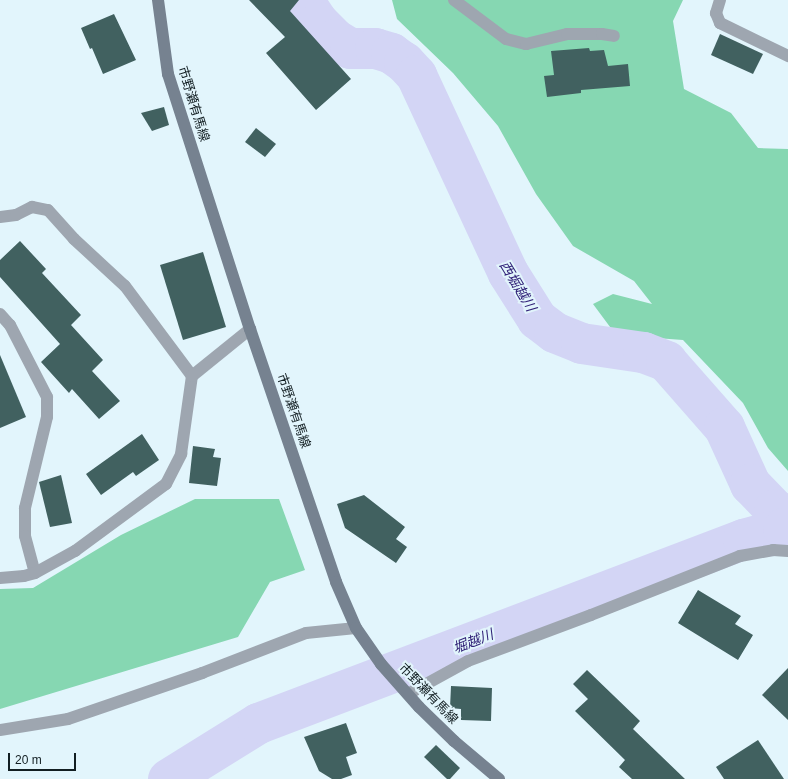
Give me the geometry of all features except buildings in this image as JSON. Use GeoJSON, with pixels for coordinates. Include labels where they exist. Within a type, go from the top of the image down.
{"type":"FeatureCollection","features":[{"type":"Feature","properties":{"kind":"main road","name":"市野瀬有馬線"},"geometry":{"type":"LineString","coordinates":[[158,0],[168,74],[250,329],[336,582],[356,628],[381,664],[395,681],[454,741],[499,779]]}},
{"type":"Feature","properties":{"kind":"street"},"geometry":{"type":"LineString","coordinates":[[454,0],[506,39],[526,44],[567,34],[602,34],[614,36]]}},
{"type":"Feature","properties":{"kind":"street"},"geometry":{"type":"LineString","coordinates":[[720,0],[716,14],[720,23],[788,56]]}},
{"type":"Feature","properties":{"kind":"street"},"geometry":{"type":"LineString","coordinates":[[0,217],[16,215],[32,206],[48,210],[74,239],[125,286],[192,376]]}},
{"type":"Feature","properties":{"kind":"street"},"geometry":{"type":"LineString","coordinates":[[0,314],[10,325],[47,397],[47,417],[25,508],[25,536],[35,573]]}},
{"type":"Feature","properties":{"kind":"street"},"geometry":{"type":"LineString","coordinates":[[0,578],[24,576],[35,573],[75,551],[166,484],[181,454],[192,376],[250,329]]}},
{"type":"Feature","properties":{"kind":"street"},"geometry":{"type":"LineString","coordinates":[[408,694],[468,661],[591,615],[740,556],[773,550],[788,551]]}},
{"type":"Feature","properties":{"kind":"street"},"geometry":{"type":"LineString","coordinates":[[0,730],[68,719],[202,673],[306,633],[356,628]]}},
{"type":"Feature","properties":{"kind":"green space"},"geometry":{"type":"Polygon","coordinates":[[[392,0],[683,0],[673,21],[684,89],[731,113],[758,148],[788,149],[788,471],[768,448],[743,403],[683,340],[616,335],[593,304],[613,294],[652,304],[634,281],[573,246],[536,194],[498,126],[453,73],[397,19],[392,0]]]}},
{"type":"Feature","properties":{"kind":"green space"},"geometry":{"type":"Polygon","coordinates":[[[195,499],[279,499],[305,570],[270,582],[238,637],[0,709],[0,589],[33,588],[121,535],[195,499]]]}},
{"type":"Feature","properties":{"kind":"waterway","name":"西堀越川"},"geometry":{"type":"LineString","coordinates":[[303,0],[318,22],[335,39],[350,48],[375,48],[391,53],[404,62],[416,75],[508,273],[537,319],[554,332],[581,343],[643,352],[666,361],[724,427],[750,484],[774,509],[788,518]]}},
{"type":"Feature","properties":{"kind":"waterway","name":"堀越川"},"geometry":{"type":"LineString","coordinates":[[168,779],[258,723],[743,539],[788,528]]}}]}
